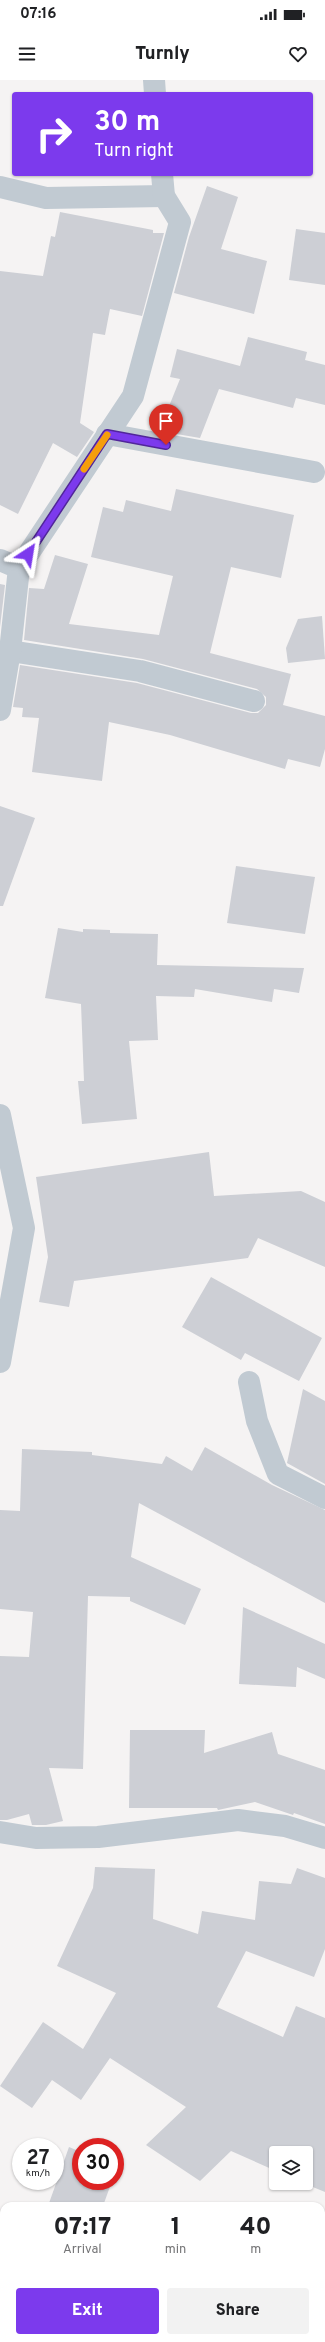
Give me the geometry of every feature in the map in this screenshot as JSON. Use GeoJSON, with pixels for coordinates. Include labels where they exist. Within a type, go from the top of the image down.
{"type":"FeatureCollection","features":[{"type":"Feature","properties":{"kind":"street"},"geometry":{"type":"LineString","coordinates":[[154,80],[155,92]]}},
{"type":"Feature","properties":{"kind":"street"},"geometry":{"type":"LineString","coordinates":[[0,710],[10,651],[9,564],[107,434],[133,396],[180,222],[164,196],[162,176]]}},
{"type":"Feature","properties":{"kind":"street"},"geometry":{"type":"LineString","coordinates":[[0,187],[46,198],[164,196]]}},
{"type":"Feature","properties":{"kind":"street"},"geometry":{"type":"LineString","coordinates":[[107,434],[314,472]]}},
{"type":"Feature","properties":{"kind":"street"},"geometry":{"type":"LineString","coordinates":[[10,651],[140,671],[254,701]]}},
{"type":"Feature","properties":{"kind":"street"},"geometry":{"type":"LineString","coordinates":[[0,1115],[24,1228],[0,1362]]}},
{"type":"Feature","properties":{"kind":"street"},"geometry":{"type":"LineString","coordinates":[[249,1382],[257,1421],[278,1474],[325,1498]]}},
{"type":"Feature","properties":{"kind":"street"},"geometry":{"type":"LineString","coordinates":[[0,1832],[36,1838],[98,1836],[238,1820],[285,1826],[325,1838]]}},
{"type":"Feature","properties":{"kind":"building"},"geometry":{"type":"Polygon","coordinates":[[[207,186],[238,197],[221,249],[267,261],[254,314],[174,293],[189,237],[207,186]]]}},
{"type":"Feature","properties":{"kind":"building"},"geometry":{"type":"Polygon","coordinates":[[[60,212],[153,230],[153,233],[164,233],[142,316],[110,309],[105,335],[93,333],[80,423],[94,432],[77,457],[53,443],[18,514],[0,505],[0,271],[43,276],[51,236],[55,237],[60,212]]]}},
{"type":"Feature","properties":{"kind":"building"},"geometry":{"type":"Polygon","coordinates":[[[296,229],[325,233],[325,285],[289,280],[296,229]]]}},
{"type":"Feature","properties":{"kind":"building"},"geometry":{"type":"Polygon","coordinates":[[[248,337],[307,352],[305,360],[325,365],[325,405],[296,398],[293,408],[219,389],[200,438],[159,431],[180,379],[170,377],[177,349],[240,366],[248,337]]]}},
{"type":"Feature","properties":{"kind":"building"},"geometry":{"type":"Polygon","coordinates":[[[176,489],[294,515],[281,578],[231,567],[210,653],[291,674],[283,705],[325,716],[325,749],[320,767],[288,759],[285,769],[170,735],[109,722],[102,781],[32,772],[39,718],[22,717],[23,708],[13,707],[20,665],[137,683],[251,713],[258,713],[266,705],[266,697],[257,689],[143,659],[24,640],[29,588],[44,589],[55,555],[88,564],[69,624],[159,635],[173,576],[91,557],[103,507],[123,512],[126,500],[171,511],[176,489]]]}},
{"type":"Feature","properties":{"kind":"building"},"geometry":{"type":"Polygon","coordinates":[[[0,584],[5,585],[0,627],[0,584]]]}},
{"type":"Feature","properties":{"kind":"building"},"geometry":{"type":"Polygon","coordinates":[[[322,616],[325,659],[288,663],[286,648],[298,619],[322,616]]]}},
{"type":"Feature","properties":{"kind":"building"},"geometry":{"type":"Polygon","coordinates":[[[0,806],[35,818],[3,906],[0,906],[0,806]]]}},
{"type":"Feature","properties":{"kind":"building"},"geometry":{"type":"Polygon","coordinates":[[[236,866],[315,877],[305,934],[227,923],[236,866]]]}},
{"type":"Feature","properties":{"kind":"building"},"geometry":{"type":"Polygon","coordinates":[[[58,928],[83,932],[83,929],[110,930],[110,933],[158,934],[157,965],[304,968],[299,993],[274,989],[272,1002],[195,989],[194,997],[156,996],[158,1040],[129,1041],[137,1119],[82,1124],[78,1081],[84,1081],[81,1004],[45,998],[58,928]]]}},
{"type":"Feature","properties":{"kind":"building"},"geometry":{"type":"Polygon","coordinates":[[[209,1152],[214,1196],[301,1191],[325,1202],[325,1267],[258,1238],[248,1258],[74,1281],[69,1307],[39,1302],[48,1257],[36,1177],[209,1152]]]}},
{"type":"Feature","properties":{"kind":"building"},"geometry":{"type":"Polygon","coordinates":[[[211,1277],[322,1338],[299,1381],[245,1353],[241,1360],[182,1327],[211,1277]]]}},
{"type":"Feature","properties":{"kind":"building"},"geometry":{"type":"Polygon","coordinates":[[[303,1389],[325,1401],[325,1484],[287,1463],[303,1389]]]}},
{"type":"Feature","properties":{"kind":"building"},"geometry":{"type":"Polygon","coordinates":[[[205,1447],[272,1485],[325,1510],[325,1603],[139,1503],[131,1557],[201,1589],[185,1625],[130,1601],[130,1597],[88,1596],[83,1769],[49,1768],[63,1821],[46,1825],[32,1825],[29,1814],[7,1820],[0,1820],[0,1656],[29,1657],[33,1612],[0,1609],[0,1510],[20,1511],[22,1449],[92,1452],[92,1455],[162,1464],[166,1456],[192,1471],[205,1447]]]}},
{"type":"Feature","properties":{"kind":"building"},"geometry":{"type":"Polygon","coordinates":[[[243,1607],[325,1644],[325,1679],[297,1667],[296,1687],[239,1684],[243,1607]]]}},
{"type":"Feature","properties":{"kind":"building"},"geometry":{"type":"Polygon","coordinates":[[[130,1730],[205,1730],[204,1753],[272,1732],[278,1754],[325,1770],[325,1824],[255,1802],[218,1810],[217,1808],[129,1808],[130,1730]]]}},
{"type":"Feature","properties":{"kind":"building"},"geometry":{"type":"Polygon","coordinates":[[[95,1867],[155,1869],[153,1919],[198,1934],[202,1911],[255,1920],[259,1881],[291,1884],[297,1868],[325,1878],[325,1949],[314,1977],[246,1951],[217,2007],[283,2037],[296,2006],[325,2018],[325,2192],[313,2187],[313,2146],[269,2146],[269,2168],[231,2151],[200,2181],[146,2145],[186,2107],[110,2058],[81,2100],[52,2080],[32,2108],[0,2086],[43,2022],[83,2049],[116,1993],[57,1966],[93,1888],[95,1867]]]}},
{"type":"Feature","properties":{"kind":"building"},"geometry":{"type":"Polygon","coordinates":[[[69,2147],[72,2148],[72,2190],[109,2190],[104,2202],[49,2202],[54,2190],[64,2190],[64,2161],[69,2147]]]}},
{"type":"Feature","properties":{"kind":"slow traffic"},"geometry":{"type":"LineString","coordinates":[[84,469],[107,435]]}},
{"type":"Feature","properties":{"kind":"route"},"geometry":{"type":"LineString","coordinates":[[28,554],[107,434],[166,445]]}}]}
